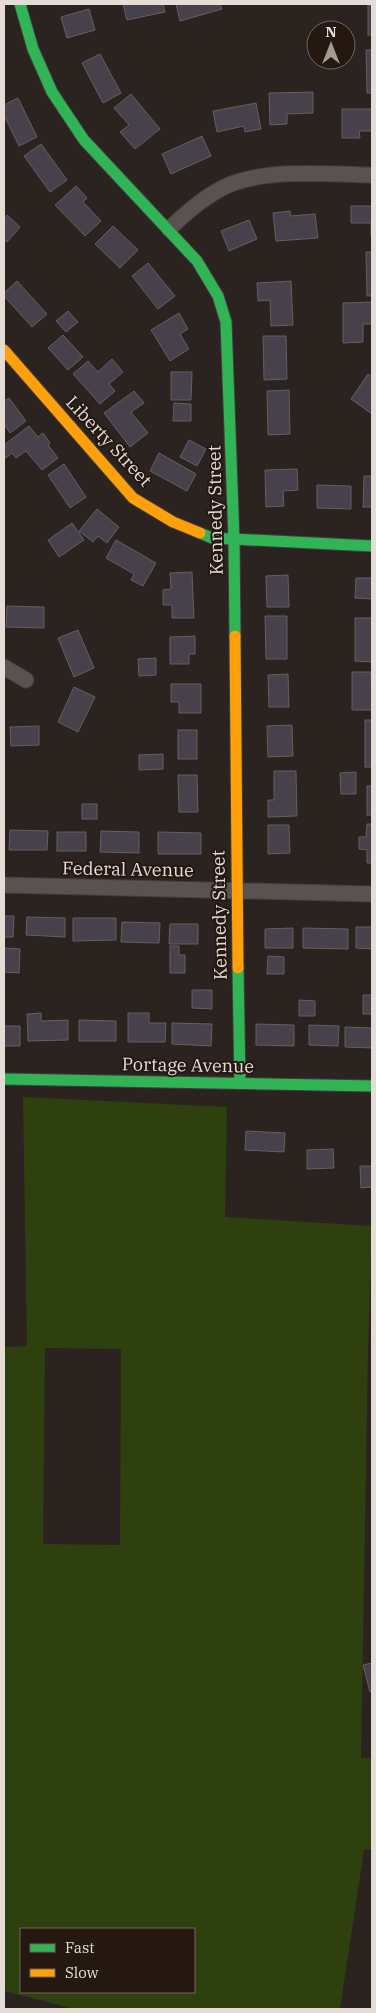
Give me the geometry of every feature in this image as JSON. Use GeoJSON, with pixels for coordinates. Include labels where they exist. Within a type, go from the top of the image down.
{"type":"FeatureCollection","features":[{"type":"Feature","properties":{"kind":"street","name":"Kennedy Street"},"geometry":{"type":"LineString","coordinates":[[20,4],[33,49],[52,92],[84,140],[198,261],[218,296],[226,322],[234,540],[236,890],[240,1083]]}},
{"type":"Feature","properties":{"kind":"street"},"geometry":{"type":"LineString","coordinates":[[169,229],[203,200],[231,184],[265,176],[301,174],[372,175]]}},
{"type":"Feature","properties":{"kind":"street","name":"Liberty Street"},"geometry":{"type":"LineString","coordinates":[[4,350],[133,498],[173,522],[212,538],[372,546]]}},
{"type":"Feature","properties":{"kind":"street"},"geometry":{"type":"LineString","coordinates":[[4,667],[26,680]]}},
{"type":"Feature","properties":{"kind":"street","name":"Federal Avenue"},"geometry":{"type":"LineString","coordinates":[[4,885],[372,894]]}},
{"type":"Feature","properties":{"kind":"street","name":"Portage Avenue"},"geometry":{"type":"LineString","coordinates":[[4,1079],[372,1086]]}},
{"type":"Feature","properties":{"kind":"green space"},"geometry":{"type":"Polygon","coordinates":[[[23,1097],[227,1107],[225,1217],[372,1226],[361,1758],[372,1758],[372,1849],[364,1850],[340,2009],[75,2009],[4,1991],[4,1347],[27,1346],[23,1097]],[[45,1348],[43,1544],[120,1545],[121,1349],[45,1348]]]}},
{"type":"Feature","properties":{"kind":"building"},"geometry":{"type":"Polygon","coordinates":[[[123,4],[163,4],[165,12],[127,20],[123,4]]]}},
{"type":"Feature","properties":{"kind":"building"},"geometry":{"type":"Polygon","coordinates":[[[176,4],[220,4],[222,9],[180,21],[176,4]]]}},
{"type":"Feature","properties":{"kind":"building"},"geometry":{"type":"Polygon","coordinates":[[[368,5],[372,5],[372,35],[368,35],[368,5]]]}},
{"type":"Feature","properties":{"kind":"building"},"geometry":{"type":"Polygon","coordinates":[[[89,9],[95,30],[67,38],[61,17],[89,9]]]}},
{"type":"Feature","properties":{"kind":"building"},"geometry":{"type":"Polygon","coordinates":[[[366,50],[372,50],[372,93],[367,93],[366,50]]]}},
{"type":"Feature","properties":{"kind":"building"},"geometry":{"type":"Polygon","coordinates":[[[100,54],[121,93],[103,103],[82,63],[100,54]]]}},
{"type":"Feature","properties":{"kind":"building"},"geometry":{"type":"Polygon","coordinates":[[[313,92],[313,113],[287,114],[287,124],[270,125],[269,93],[313,92]]]}},
{"type":"Feature","properties":{"kind":"building"},"geometry":{"type":"Polygon","coordinates":[[[131,94],[160,129],[135,149],[120,132],[129,125],[114,108],[131,94]]]}},
{"type":"Feature","properties":{"kind":"building"},"geometry":{"type":"Polygon","coordinates":[[[18,98],[37,137],[19,146],[4,115],[4,105],[18,98]]]}},
{"type":"Feature","properties":{"kind":"building"},"geometry":{"type":"Polygon","coordinates":[[[256,103],[261,129],[245,132],[244,126],[217,132],[213,111],[256,103]]]}},
{"type":"Feature","properties":{"kind":"building"},"geometry":{"type":"Polygon","coordinates":[[[342,109],[372,109],[372,131],[359,131],[360,138],[342,138],[342,109]]]}},
{"type":"Feature","properties":{"kind":"building"},"geometry":{"type":"Polygon","coordinates":[[[202,136],[211,156],[171,174],[162,154],[202,136]]]}},
{"type":"Feature","properties":{"kind":"building"},"geometry":{"type":"Polygon","coordinates":[[[41,144],[67,180],[50,192],[24,156],[41,144]]]}},
{"type":"Feature","properties":{"kind":"building"},"geometry":{"type":"Polygon","coordinates":[[[76,186],[87,198],[83,202],[101,221],[85,236],[55,205],[76,186]]]}},
{"type":"Feature","properties":{"kind":"building"},"geometry":{"type":"Polygon","coordinates":[[[351,206],[372,206],[372,236],[371,223],[351,223],[351,206]]]}},
{"type":"Feature","properties":{"kind":"building"},"geometry":{"type":"Polygon","coordinates":[[[290,211],[291,216],[315,214],[318,238],[276,241],[273,213],[290,211]]]}},
{"type":"Feature","properties":{"kind":"building"},"geometry":{"type":"Polygon","coordinates":[[[7,215],[20,227],[7,242],[4,239],[4,219],[7,215]]]}},
{"type":"Feature","properties":{"kind":"building"},"geometry":{"type":"Polygon","coordinates":[[[249,220],[257,239],[229,251],[221,231],[249,220]]]}},
{"type":"Feature","properties":{"kind":"building"},"geometry":{"type":"Polygon","coordinates":[[[113,226],[138,250],[120,268],[95,244],[113,226]]]}},
{"type":"Feature","properties":{"kind":"building"},"geometry":{"type":"Polygon","coordinates":[[[366,252],[372,252],[372,296],[367,296],[366,252]]]}},
{"type":"Feature","properties":{"kind":"building"},"geometry":{"type":"Polygon","coordinates":[[[148,263],[175,296],[158,309],[132,276],[148,263]]]}},
{"type":"Feature","properties":{"kind":"building"},"geometry":{"type":"Polygon","coordinates":[[[17,281],[47,314],[32,327],[4,296],[4,293],[17,281]]]}},
{"type":"Feature","properties":{"kind":"building"},"geometry":{"type":"Polygon","coordinates":[[[291,281],[293,325],[271,326],[270,300],[258,301],[257,283],[291,281]]]}},
{"type":"Feature","properties":{"kind":"building"},"geometry":{"type":"Polygon","coordinates":[[[372,302],[372,324],[363,324],[363,342],[343,343],[343,303],[372,302]]]}},
{"type":"Feature","properties":{"kind":"building"},"geometry":{"type":"Polygon","coordinates":[[[68,311],[78,322],[66,332],[56,321],[68,311]]]}},
{"type":"Feature","properties":{"kind":"building"},"geometry":{"type":"Polygon","coordinates":[[[179,313],[188,329],[180,334],[189,349],[170,361],[151,330],[179,313]]]}},
{"type":"Feature","properties":{"kind":"building"},"geometry":{"type":"Polygon","coordinates":[[[63,335],[83,357],[68,370],[48,348],[63,335]]]}},
{"type":"Feature","properties":{"kind":"building"},"geometry":{"type":"Polygon","coordinates":[[[263,336],[286,336],[287,379],[264,380],[263,336]]]}},
{"type":"Feature","properties":{"kind":"building"},"geometry":{"type":"Polygon","coordinates":[[[112,359],[123,372],[109,384],[115,391],[100,404],[73,374],[88,361],[98,372],[112,359]]]}},
{"type":"Feature","properties":{"kind":"building"},"geometry":{"type":"Polygon","coordinates":[[[171,372],[192,372],[191,400],[171,400],[171,372]]]}},
{"type":"Feature","properties":{"kind":"building"},"geometry":{"type":"Polygon","coordinates":[[[368,374],[372,377],[372,414],[351,399],[368,374]]]}},
{"type":"Feature","properties":{"kind":"building"},"geometry":{"type":"Polygon","coordinates":[[[289,390],[290,434],[268,435],[267,391],[289,390]]]}},
{"type":"Feature","properties":{"kind":"building"},"geometry":{"type":"Polygon","coordinates":[[[134,391],[144,403],[131,412],[148,433],[130,447],[104,413],[134,391]]]}},
{"type":"Feature","properties":{"kind":"building"},"geometry":{"type":"Polygon","coordinates":[[[9,398],[26,421],[10,433],[4,424],[4,401],[9,398]]]}},
{"type":"Feature","properties":{"kind":"building"},"geometry":{"type":"Polygon","coordinates":[[[174,403],[191,404],[191,421],[173,421],[174,403]]]}},
{"type":"Feature","properties":{"kind":"building"},"geometry":{"type":"Polygon","coordinates":[[[29,426],[38,437],[43,433],[50,443],[48,445],[58,458],[42,470],[26,451],[16,458],[12,453],[6,458],[4,455],[4,445],[29,426]]]}},
{"type":"Feature","properties":{"kind":"building"},"geometry":{"type":"Polygon","coordinates":[[[189,440],[206,449],[197,466],[180,457],[189,440]]]}},
{"type":"Feature","properties":{"kind":"building"},"geometry":{"type":"Polygon","coordinates":[[[159,453],[196,474],[187,491],[150,471],[159,453]]]}},
{"type":"Feature","properties":{"kind":"building"},"geometry":{"type":"Polygon","coordinates":[[[64,464],[86,497],[70,508],[48,475],[64,464]]]}},
{"type":"Feature","properties":{"kind":"building"},"geometry":{"type":"Polygon","coordinates":[[[297,469],[298,490],[283,491],[284,506],[266,507],[265,470],[297,469]]]}},
{"type":"Feature","properties":{"kind":"building"},"geometry":{"type":"Polygon","coordinates":[[[364,476],[372,476],[372,507],[363,507],[364,476]]]}},
{"type":"Feature","properties":{"kind":"building"},"geometry":{"type":"Polygon","coordinates":[[[317,485],[351,486],[351,509],[317,508],[317,485]]]}},
{"type":"Feature","properties":{"kind":"building"},"geometry":{"type":"Polygon","coordinates":[[[97,509],[119,527],[107,543],[98,536],[93,542],[79,531],[97,509]]]}},
{"type":"Feature","properties":{"kind":"building"},"geometry":{"type":"Polygon","coordinates":[[[72,523],[84,540],[59,557],[48,540],[72,523]]]}},
{"type":"Feature","properties":{"kind":"building"},"geometry":{"type":"Polygon","coordinates":[[[116,540],[156,563],[143,586],[131,580],[134,574],[106,558],[116,540]]]}},
{"type":"Feature","properties":{"kind":"building"},"geometry":{"type":"Polygon","coordinates":[[[192,572],[194,618],[172,618],[172,605],[163,605],[163,590],[171,589],[170,573],[192,572]]]}},
{"type":"Feature","properties":{"kind":"building"},"geometry":{"type":"Polygon","coordinates":[[[288,575],[289,607],[267,607],[266,576],[288,575]]]}},
{"type":"Feature","properties":{"kind":"building"},"geometry":{"type":"Polygon","coordinates":[[[356,578],[372,578],[372,599],[355,598],[356,578]]]}},
{"type":"Feature","properties":{"kind":"building"},"geometry":{"type":"Polygon","coordinates":[[[7,606],[44,607],[44,628],[6,627],[7,606]]]}},
{"type":"Feature","properties":{"kind":"building"},"geometry":{"type":"Polygon","coordinates":[[[265,616],[287,616],[287,659],[266,659],[265,616]]]}},
{"type":"Feature","properties":{"kind":"building"},"geometry":{"type":"Polygon","coordinates":[[[355,618],[372,618],[372,662],[355,661],[355,618]]]}},
{"type":"Feature","properties":{"kind":"building"},"geometry":{"type":"Polygon","coordinates":[[[78,630],[94,668],[74,677],[58,638],[78,630]]]}},
{"type":"Feature","properties":{"kind":"building"},"geometry":{"type":"Polygon","coordinates":[[[195,636],[195,654],[189,654],[189,664],[170,664],[170,637],[195,636]]]}},
{"type":"Feature","properties":{"kind":"building"},"geometry":{"type":"Polygon","coordinates":[[[156,658],[156,675],[139,676],[138,659],[156,658]]]}},
{"type":"Feature","properties":{"kind":"building"},"geometry":{"type":"Polygon","coordinates":[[[352,672],[371,672],[372,710],[352,710],[352,672]]]}},
{"type":"Feature","properties":{"kind":"building"},"geometry":{"type":"Polygon","coordinates":[[[288,674],[289,707],[269,707],[268,675],[288,674]]]}},
{"type":"Feature","properties":{"kind":"building"},"geometry":{"type":"Polygon","coordinates":[[[171,684],[201,684],[201,713],[179,713],[179,702],[171,702],[171,684]]]}},
{"type":"Feature","properties":{"kind":"building"},"geometry":{"type":"Polygon","coordinates":[[[74,687],[95,697],[78,732],[58,722],[74,687]]]}},
{"type":"Feature","properties":{"kind":"building"},"geometry":{"type":"Polygon","coordinates":[[[365,720],[372,720],[372,767],[365,767],[365,720]]]}},
{"type":"Feature","properties":{"kind":"building"},"geometry":{"type":"Polygon","coordinates":[[[292,725],[293,756],[268,757],[267,726],[292,725]]]}},
{"type":"Feature","properties":{"kind":"building"},"geometry":{"type":"Polygon","coordinates":[[[39,726],[39,745],[11,746],[10,727],[39,726]]]}},
{"type":"Feature","properties":{"kind":"building"},"geometry":{"type":"Polygon","coordinates":[[[178,730],[197,730],[197,759],[178,759],[178,730]]]}},
{"type":"Feature","properties":{"kind":"building"},"geometry":{"type":"Polygon","coordinates":[[[163,754],[163,769],[139,770],[139,755],[163,754]]]}},
{"type":"Feature","properties":{"kind":"building"},"geometry":{"type":"Polygon","coordinates":[[[274,771],[296,771],[297,816],[268,817],[268,800],[274,800],[274,771]]]}},
{"type":"Feature","properties":{"kind":"building"},"geometry":{"type":"Polygon","coordinates":[[[356,772],[356,794],[341,794],[340,773],[356,772]]]}},
{"type":"Feature","properties":{"kind":"building"},"geometry":{"type":"Polygon","coordinates":[[[178,775],[197,775],[198,812],[179,812],[178,775]]]}},
{"type":"Feature","properties":{"kind":"building"},"geometry":{"type":"Polygon","coordinates":[[[367,786],[372,786],[372,815],[367,815],[367,786]]]}},
{"type":"Feature","properties":{"kind":"building"},"geometry":{"type":"Polygon","coordinates":[[[82,804],[97,804],[97,819],[82,819],[82,804]]]}},
{"type":"Feature","properties":{"kind":"building"},"geometry":{"type":"Polygon","coordinates":[[[367,824],[372,824],[372,863],[367,863],[367,850],[359,849],[359,837],[366,837],[367,824]]]}},
{"type":"Feature","properties":{"kind":"building"},"geometry":{"type":"Polygon","coordinates":[[[268,825],[289,825],[290,853],[268,854],[268,825]]]}},
{"type":"Feature","properties":{"kind":"building"},"geometry":{"type":"Polygon","coordinates":[[[10,830],[48,831],[47,850],[9,850],[10,830]]]}},
{"type":"Feature","properties":{"kind":"building"},"geometry":{"type":"Polygon","coordinates":[[[101,831],[139,832],[139,853],[100,852],[101,831]]]}},
{"type":"Feature","properties":{"kind":"building"},"geometry":{"type":"Polygon","coordinates":[[[57,832],[86,832],[86,851],[57,851],[57,832]]]}},
{"type":"Feature","properties":{"kind":"building"},"geometry":{"type":"Polygon","coordinates":[[[158,832],[201,833],[201,854],[158,854],[158,832]]]}},
{"type":"Feature","properties":{"kind":"building"},"geometry":{"type":"Polygon","coordinates":[[[4,916],[14,916],[13,937],[4,937],[4,916]]]}},
{"type":"Feature","properties":{"kind":"building"},"geometry":{"type":"Polygon","coordinates":[[[27,917],[65,918],[65,937],[26,935],[27,917]]]}},
{"type":"Feature","properties":{"kind":"building"},"geometry":{"type":"Polygon","coordinates":[[[73,918],[116,918],[116,940],[73,941],[73,918]]]}},
{"type":"Feature","properties":{"kind":"building"},"geometry":{"type":"Polygon","coordinates":[[[122,922],[160,923],[159,943],[121,942],[122,922]]]}},
{"type":"Feature","properties":{"kind":"building"},"geometry":{"type":"Polygon","coordinates":[[[170,924],[198,924],[198,944],[169,944],[170,924]]]}},
{"type":"Feature","properties":{"kind":"building"},"geometry":{"type":"Polygon","coordinates":[[[356,927],[372,927],[372,949],[356,948],[356,927]]]}},
{"type":"Feature","properties":{"kind":"building"},"geometry":{"type":"Polygon","coordinates":[[[293,928],[293,948],[265,948],[265,929],[293,928]]]}},
{"type":"Feature","properties":{"kind":"building"},"geometry":{"type":"Polygon","coordinates":[[[303,928],[348,929],[348,949],[303,948],[303,928]]]}},
{"type":"Feature","properties":{"kind":"building"},"geometry":{"type":"Polygon","coordinates":[[[170,946],[179,946],[179,955],[185,955],[185,973],[170,973],[170,946]]]}},
{"type":"Feature","properties":{"kind":"building"},"geometry":{"type":"Polygon","coordinates":[[[4,948],[20,949],[19,973],[4,972],[4,948]]]}},
{"type":"Feature","properties":{"kind":"building"},"geometry":{"type":"Polygon","coordinates":[[[268,956],[284,957],[284,974],[267,974],[268,956]]]}},
{"type":"Feature","properties":{"kind":"building"},"geometry":{"type":"Polygon","coordinates":[[[192,990],[212,990],[212,1009],[192,1008],[192,990]]]}},
{"type":"Feature","properties":{"kind":"building"},"geometry":{"type":"Polygon","coordinates":[[[363,995],[372,995],[372,1014],[363,1014],[363,995]]]}},
{"type":"Feature","properties":{"kind":"building"},"geometry":{"type":"Polygon","coordinates":[[[299,1000],[315,1001],[315,1016],[299,1016],[299,1000]]]}},
{"type":"Feature","properties":{"kind":"building"},"geometry":{"type":"Polygon","coordinates":[[[41,1013],[41,1021],[68,1020],[68,1040],[28,1041],[27,1014],[41,1013]]]}},
{"type":"Feature","properties":{"kind":"building"},"geometry":{"type":"Polygon","coordinates":[[[128,1013],[149,1013],[149,1023],[166,1023],[165,1042],[128,1042],[128,1013]]]}},
{"type":"Feature","properties":{"kind":"building"},"geometry":{"type":"Polygon","coordinates":[[[79,1020],[116,1021],[116,1041],[79,1041],[79,1020]]]}},
{"type":"Feature","properties":{"kind":"building"},"geometry":{"type":"Polygon","coordinates":[[[172,1023],[212,1024],[211,1046],[172,1044],[172,1023]]]}},
{"type":"Feature","properties":{"kind":"building"},"geometry":{"type":"Polygon","coordinates":[[[256,1024],[294,1025],[294,1046],[256,1045],[256,1024]]]}},
{"type":"Feature","properties":{"kind":"building"},"geometry":{"type":"Polygon","coordinates":[[[309,1025],[339,1026],[338,1046],[309,1045],[309,1025]]]}},
{"type":"Feature","properties":{"kind":"building"},"geometry":{"type":"Polygon","coordinates":[[[4,1026],[20,1026],[20,1046],[4,1046],[4,1026]]]}},
{"type":"Feature","properties":{"kind":"building"},"geometry":{"type":"Polygon","coordinates":[[[345,1027],[372,1028],[372,1048],[345,1047],[345,1027]]]}},
{"type":"Feature","properties":{"kind":"building"},"geometry":{"type":"Polygon","coordinates":[[[246,1131],[285,1133],[284,1152],[245,1150],[246,1131]]]}},
{"type":"Feature","properties":{"kind":"building"},"geometry":{"type":"Polygon","coordinates":[[[333,1149],[334,1168],[307,1169],[307,1150],[333,1149]]]}},
{"type":"Feature","properties":{"kind":"building"},"geometry":{"type":"Polygon","coordinates":[[[360,1166],[372,1166],[372,1187],[361,1188],[360,1166]]]}},
{"type":"Feature","properties":{"kind":"building"},"geometry":{"type":"Polygon","coordinates":[[[372,1663],[372,1691],[370,1692],[363,1665],[372,1663]]]}},
{"type":"Feature","properties":{"kind":"traffic: fast"},"geometry":{"type":"LineString","coordinates":[[20,4],[33,49],[52,92],[84,140],[197,261],[218,296],[226,322],[234,540],[235,636]]}},
{"type":"Feature","properties":{"kind":"traffic: fast"},"geometry":{"type":"LineString","coordinates":[[200,533],[212,538],[372,546]]}},
{"type":"Feature","properties":{"kind":"traffic: fast"},"geometry":{"type":"LineString","coordinates":[[238,968],[240,1083]]}},
{"type":"Feature","properties":{"kind":"traffic: fast"},"geometry":{"type":"LineString","coordinates":[[4,1079],[372,1086]]}},
{"type":"Feature","properties":{"kind":"traffic: slow"},"geometry":{"type":"LineString","coordinates":[[4,350],[133,498],[173,522],[200,533]]}},
{"type":"Feature","properties":{"kind":"traffic: slow"},"geometry":{"type":"LineString","coordinates":[[235,636],[238,968]]}}]}
